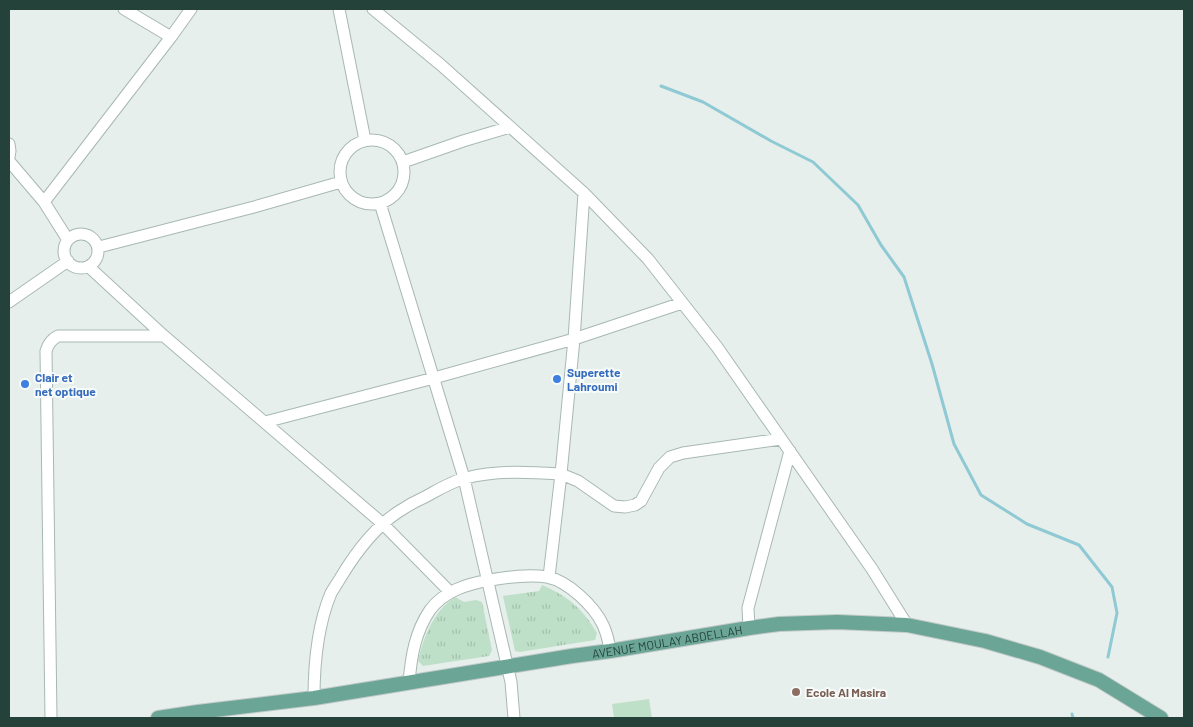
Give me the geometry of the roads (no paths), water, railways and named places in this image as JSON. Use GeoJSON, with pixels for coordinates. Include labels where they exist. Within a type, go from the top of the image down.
{"type":"FeatureCollection","features":[{"type":"Feature","properties":{"kind":"main road","name":"AVENUE MOULAY ABDELLAH"},"geometry":{"type":"LineString","coordinates":[[158,718],[314,698],[750,628],[827,622],[907,625],[985,641],[1040,657],[1100,680],[1161,718]]}},
{"type":"Feature","properties":{"kind":"street"},"geometry":{"type":"LineString","coordinates":[[124,9],[171,37]]}},
{"type":"Feature","properties":{"kind":"street"},"geometry":{"type":"LineString","coordinates":[[44,202],[191,9]]}},
{"type":"Feature","properties":{"kind":"street"},"geometry":{"type":"LineString","coordinates":[[339,9],[365,140]]}},
{"type":"Feature","properties":{"kind":"street"},"geometry":{"type":"LineString","coordinates":[[373,9],[441,65],[584,193],[648,259],[717,346],[872,569],[907,625]]}},
{"type":"Feature","properties":{"kind":"street"},"geometry":{"type":"LineString","coordinates":[[403,162],[510,127]]}},
{"type":"Feature","properties":{"kind":"street"},"geometry":{"type":"LineString","coordinates":[[365,140],[378,140],[391,146],[396,150],[403,162],[404,179],[400,187],[388,200],[380,203],[367,204],[354,199],[348,194],[341,182],[340,169],[344,156],[353,146],[365,140]]}},
{"type":"Feature","properties":{"kind":"street"},"geometry":{"type":"LineString","coordinates":[[9,144],[9,157]]}},
{"type":"Feature","properties":{"kind":"street"},"geometry":{"type":"LineString","coordinates":[[9,161],[44,202],[68,240]]}},
{"type":"Feature","properties":{"kind":"street"},"geometry":{"type":"LineString","coordinates":[[98,247],[254,207],[341,182]]}},
{"type":"Feature","properties":{"kind":"street"},"geometry":{"type":"LineString","coordinates":[[549,577],[574,339],[584,193]]}},
{"type":"Feature","properties":{"kind":"street"},"geometry":{"type":"LineString","coordinates":[[380,203],[464,478],[508,666],[514,718]]}},
{"type":"Feature","properties":{"kind":"street"},"geometry":{"type":"LineString","coordinates":[[83,233],[93,238],[98,247],[97,259],[89,267],[77,268],[72,266],[65,256],[64,250],[68,240],[72,236],[83,233]]}},
{"type":"Feature","properties":{"kind":"street"},"geometry":{"type":"LineString","coordinates":[[9,302],[68,261]]}},
{"type":"Feature","properties":{"kind":"street"},"geometry":{"type":"LineString","coordinates":[[89,267],[164,336],[383,524],[450,592]]}},
{"type":"Feature","properties":{"kind":"street"},"geometry":{"type":"LineString","coordinates":[[265,422],[574,339],[682,303]]}},
{"type":"Feature","properties":{"kind":"street"},"geometry":{"type":"LineString","coordinates":[[51,718],[46,351],[51,341],[58,336],[164,336]]}},
{"type":"Feature","properties":{"kind":"street"},"geometry":{"type":"LineString","coordinates":[[314,698],[316,654],[323,622],[332,592],[346,568],[365,542],[383,524],[398,512],[441,488],[464,478],[492,473],[561,474],[578,481],[614,506],[625,507],[636,505],[641,501],[659,468],[670,457],[683,453],[781,439]]}},
{"type":"Feature","properties":{"kind":"street"},"geometry":{"type":"LineString","coordinates":[[750,628],[748,608],[790,451]]}},
{"type":"Feature","properties":{"kind":"street"},"geometry":{"type":"LineString","coordinates":[[409,683],[412,652],[419,630],[431,610],[439,600],[450,592],[479,581],[511,576],[537,576],[549,577],[564,584],[587,602],[594,611],[607,634],[610,651]]}},
{"type":"Feature","properties":{"kind":"waterway"},"geometry":{"type":"LineString","coordinates":[[661,86],[703,102],[771,141],[813,162],[858,205],[881,245],[904,277],[932,364],[954,444],[981,495],[1027,524],[1079,545],[1112,587],[1117,613],[1108,657]]}},
{"type":"Feature","properties":{"kind":"waterway"},"geometry":{"type":"LineString","coordinates":[[1072,714],[1073,718]]}},
{"type":"Feature","properties":{"kind":"place","name":"Superette Lahroumi"},"geometry":{"type":"Point","coordinates":[557,379]}},
{"type":"Feature","properties":{"kind":"place","name":"Clair et net optique"},"geometry":{"type":"Point","coordinates":[25,384]}},
{"type":"Feature","properties":{"kind":"place","name":"Ecole Al Masira"},"geometry":{"type":"Point","coordinates":[796,692]}}]}
